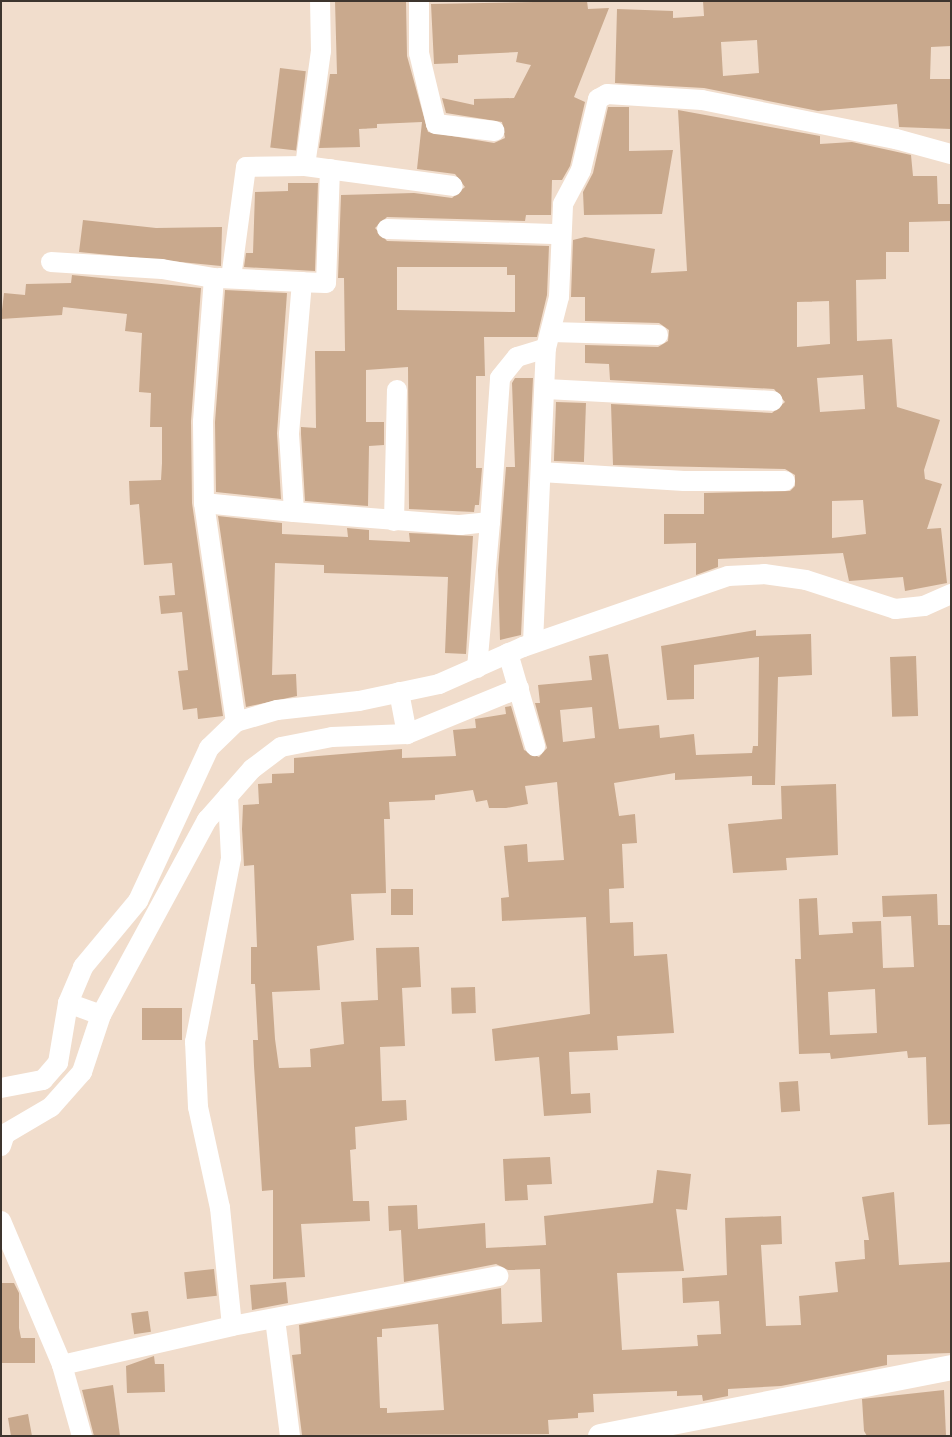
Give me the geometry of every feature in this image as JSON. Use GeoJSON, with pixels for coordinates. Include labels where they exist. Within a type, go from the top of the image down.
{"type":"FeatureCollection","features":[{"type":"Feature","properties":{"kind":"street"},"geometry":{"type":"LineString","coordinates":[[305,166],[320,51],[320,1]]}},
{"type":"Feature","properties":{"kind":"street"},"geometry":{"type":"LineString","coordinates":[[419,1],[420,53],[436,124],[495,131]]}},
{"type":"Feature","properties":{"kind":"street"},"geometry":{"type":"LineString","coordinates":[[533,644],[549,340],[559,297],[560,234],[563,204],[581,170],[592,110],[607,94],[702,100],[896,138],[951,154]]}},
{"type":"Feature","properties":{"kind":"street"},"geometry":{"type":"LineString","coordinates":[[236,722],[204,503],[204,404],[222,278],[246,167],[305,166],[453,186]]}},
{"type":"Feature","properties":{"kind":"street"},"geometry":{"type":"LineString","coordinates":[[51,262],[162,269],[222,278],[326,283],[330,169]]}},
{"type":"Feature","properties":{"kind":"street"},"geometry":{"type":"LineString","coordinates":[[387,229],[560,234]]}},
{"type":"Feature","properties":{"kind":"street"},"geometry":{"type":"LineString","coordinates":[[294,512],[289,434],[302,282]]}},
{"type":"Feature","properties":{"kind":"street"},"geometry":{"type":"LineString","coordinates":[[477,668],[500,378],[518,357],[549,340],[658,335]]}},
{"type":"Feature","properties":{"kind":"street"},"geometry":{"type":"LineString","coordinates":[[546,389],[773,401]]}},
{"type":"Feature","properties":{"kind":"street"},"geometry":{"type":"LineString","coordinates":[[394,520],[397,390]]}},
{"type":"Feature","properties":{"kind":"street"},"geometry":{"type":"LineString","coordinates":[[541,472],[684,481],[785,481]]}},
{"type":"Feature","properties":{"kind":"street"},"geometry":{"type":"LineString","coordinates":[[204,503],[394,520],[490,522]]}},
{"type":"Feature","properties":{"kind":"street"},"geometry":{"type":"LineString","coordinates":[[1,1088],[43,1080],[58,1063],[68,1004],[83,967],[150,881],[209,748],[236,722],[277,710],[399,692],[439,684],[533,644],[728,576],[764,574],[806,580],[895,609],[924,606],[951,594]]}},
{"type":"Feature","properties":{"kind":"street"},"geometry":{"type":"LineString","coordinates":[[508,654],[536,746]]}},
{"type":"Feature","properties":{"kind":"street"},"geometry":{"type":"LineString","coordinates":[[1,1146],[12,1128],[68,1093],[82,1072],[101,1015],[207,820],[252,769],[281,748],[332,737],[407,734],[519,688]]}},
{"type":"Feature","properties":{"kind":"street"},"geometry":{"type":"LineString","coordinates":[[399,692],[407,734]]}},
{"type":"Feature","properties":{"kind":"street"},"geometry":{"type":"LineString","coordinates":[[228,796],[230,866],[195,1042],[198,1106],[220,1208],[232,1326]]}},
{"type":"Feature","properties":{"kind":"street"},"geometry":{"type":"LineString","coordinates":[[68,1004],[101,1015]]}},
{"type":"Feature","properties":{"kind":"street"},"geometry":{"type":"LineString","coordinates":[[1,1221],[62,1365],[82,1436]]}},
{"type":"Feature","properties":{"kind":"street"},"geometry":{"type":"LineString","coordinates":[[62,1365],[232,1326],[498,1276]]}},
{"type":"Feature","properties":{"kind":"street"},"geometry":{"type":"LineString","coordinates":[[275,1319],[290,1436]]}},
{"type":"Feature","properties":{"kind":"street"},"geometry":{"type":"LineString","coordinates":[[600,1436],[951,1367]]}},
{"type":"Feature","properties":{"kind":"building"},"geometry":{"type":"Polygon","coordinates":[[[335,1],[406,1],[407,56],[428,132],[494,143],[505,138],[502,122],[446,113],[442,98],[474,105],[474,99],[514,98],[531,65],[516,62],[518,52],[458,55],[458,63],[434,64],[431,4],[587,1],[588,9],[609,8],[574,97],[585,102],[570,166],[562,180],[552,180],[551,215],[526,215],[525,221],[387,217],[375,228],[387,241],[549,246],[547,295],[537,337],[484,337],[485,376],[476,376],[476,468],[482,468],[479,505],[475,505],[474,512],[409,509],[408,367],[366,370],[366,422],[384,422],[384,445],[369,446],[368,506],[305,501],[301,427],[316,428],[315,351],[345,351],[344,278],[338,278],[341,195],[414,193],[452,198],[465,187],[455,174],[417,169],[422,122],[377,124],[377,128],[359,129],[360,147],[319,148],[330,74],[337,74],[335,1]],[[397,267],[397,310],[515,312],[515,275],[507,275],[507,267],[397,267]]]}},
{"type":"Feature","properties":{"kind":"building"},"geometry":{"type":"Polygon","coordinates":[[[703,1],[951,1],[951,46],[931,47],[930,79],[951,79],[951,129],[899,127],[897,104],[818,111],[704,88],[615,83],[617,9],[673,11],[673,18],[704,16],[703,1]],[[757,40],[721,42],[723,76],[759,73],[757,40]]]}},
{"type":"Feature","properties":{"kind":"building"},"geometry":{"type":"Polygon","coordinates":[[[280,68],[306,71],[296,151],[270,147],[280,68]]]}},
{"type":"Feature","properties":{"kind":"building"},"geometry":{"type":"Polygon","coordinates":[[[608,107],[629,107],[629,151],[673,150],[662,214],[584,215],[583,192],[593,173],[608,107]]]}},
{"type":"Feature","properties":{"kind":"building"},"geometry":{"type":"Polygon","coordinates":[[[678,110],[820,136],[820,144],[852,142],[911,155],[913,176],[937,176],[938,204],[951,204],[951,221],[909,222],[909,252],[886,252],[886,279],[856,280],[857,341],[892,339],[897,407],[940,420],[924,470],[925,479],[942,484],[927,529],[941,528],[947,583],[905,591],[903,577],[849,581],[843,553],[718,559],[718,567],[696,575],[696,543],[664,544],[664,514],[704,514],[704,493],[790,491],[795,486],[795,475],[785,469],[613,465],[611,404],[772,413],[785,402],[774,389],[610,380],[609,364],[585,363],[585,345],[658,347],[668,341],[669,330],[659,323],[585,321],[585,297],[571,297],[573,240],[585,237],[655,249],[651,273],[687,271],[678,110]],[[829,301],[797,302],[797,347],[830,344],[829,301]],[[863,375],[817,378],[820,412],[865,409],[863,375]],[[863,500],[832,501],[832,538],[866,534],[863,500]]]}},
{"type":"Feature","properties":{"kind":"building"},"geometry":{"type":"Polygon","coordinates":[[[288,183],[318,183],[315,271],[244,267],[246,253],[253,253],[255,192],[288,191],[288,183]]]}},
{"type":"Feature","properties":{"kind":"building"},"geometry":{"type":"Polygon","coordinates":[[[83,220],[156,228],[222,227],[221,266],[79,252],[83,220]]]}},
{"type":"Feature","properties":{"kind":"building"},"geometry":{"type":"Polygon","coordinates":[[[72,275],[201,288],[191,421],[192,503],[223,716],[198,719],[197,708],[183,710],[178,671],[188,670],[182,612],[161,614],[159,596],[175,595],[172,563],[144,565],[139,504],[130,505],[129,481],[161,480],[162,427],[150,427],[151,393],[139,392],[142,333],[125,331],[127,314],[63,307],[62,315],[1,319],[4,293],[25,295],[26,284],[71,283],[72,275]]]}},
{"type":"Feature","properties":{"kind":"building"},"geometry":{"type":"Polygon","coordinates":[[[225,290],[287,293],[277,433],[281,499],[216,492],[215,422],[225,290]]]}},
{"type":"Feature","properties":{"kind":"building"},"geometry":{"type":"Polygon","coordinates":[[[515,378],[533,378],[521,635],[500,640],[498,570],[506,467],[515,467],[512,383],[515,378]]]}},
{"type":"Feature","properties":{"kind":"building"},"geometry":{"type":"Polygon","coordinates":[[[556,402],[586,403],[584,462],[554,461],[556,402]]]}},
{"type":"Feature","properties":{"kind":"building"},"geometry":{"type":"Polygon","coordinates":[[[218,516],[282,523],[282,534],[348,537],[347,528],[369,530],[369,540],[410,542],[409,533],[473,536],[466,654],[445,653],[448,577],[324,573],[324,565],[275,563],[272,675],[296,674],[297,696],[246,707],[218,516]]]}},
{"type":"Feature","properties":{"kind":"building"},"geometry":{"type":"Polygon","coordinates":[[[756,630],[756,636],[811,634],[812,675],[778,677],[775,785],[752,785],[752,776],[675,780],[675,773],[614,783],[619,816],[635,814],[637,843],[622,844],[624,888],[609,889],[610,923],[633,922],[634,956],[667,954],[674,1033],[617,1036],[618,1050],[569,1052],[571,1094],[590,1093],[591,1113],[544,1116],[539,1057],[495,1061],[492,1029],[590,1014],[586,917],[502,921],[501,898],[509,897],[504,846],[527,844],[528,862],[564,860],[557,782],[525,786],[528,804],[506,808],[489,808],[487,800],[476,802],[473,790],[435,795],[435,800],[389,802],[390,819],[384,819],[386,893],[351,894],[354,940],[317,946],[320,990],[272,992],[279,1068],[311,1067],[310,1049],[344,1044],[341,1002],[378,1000],[376,948],[419,947],[421,987],[402,988],[405,1046],[380,1047],[382,1101],[406,1100],[407,1120],[355,1127],[356,1149],[350,1150],[353,1201],[369,1201],[370,1221],[301,1224],[305,1277],[273,1279],[273,1190],[262,1191],[254,1066],[253,1040],[258,1040],[255,984],[251,984],[251,947],[257,947],[254,865],[244,866],[243,805],[259,804],[258,784],[272,783],[272,774],[294,773],[294,758],[402,749],[402,758],[456,756],[453,730],[476,728],[475,719],[506,714],[505,707],[511,706],[524,750],[539,757],[547,748],[535,703],[540,703],[538,685],[592,680],[589,656],[608,654],[619,729],[659,725],[660,738],[694,734],[696,755],[752,753],[753,746],[758,746],[759,657],[694,665],[694,699],[667,700],[661,646],[756,630]],[[592,707],[560,710],[563,742],[595,738],[592,707]]]}},
{"type":"Feature","properties":{"kind":"building"},"geometry":{"type":"Polygon","coordinates":[[[916,656],[918,716],[892,717],[890,657],[916,656]]]}},
{"type":"Feature","properties":{"kind":"building"},"geometry":{"type":"Polygon","coordinates":[[[836,784],[838,855],[786,858],[787,870],[733,873],[728,824],[782,819],[781,786],[836,784]]]}},
{"type":"Feature","properties":{"kind":"building"},"geometry":{"type":"Polygon","coordinates":[[[391,889],[413,889],[413,915],[391,915],[391,889]]]}},
{"type":"Feature","properties":{"kind":"building"},"geometry":{"type":"Polygon","coordinates":[[[937,894],[938,925],[951,925],[951,1124],[928,1125],[926,1057],[908,1058],[907,1051],[831,1059],[830,1053],[799,1054],[795,959],[801,959],[799,899],[817,898],[819,935],[853,933],[852,922],[881,921],[883,968],[914,967],[911,916],[883,917],[882,896],[937,894]],[[875,989],[828,992],[830,1035],[877,1033],[875,989]]]}},
{"type":"Feature","properties":{"kind":"building"},"geometry":{"type":"Polygon","coordinates":[[[475,987],[476,1013],[452,1014],[451,988],[475,987]]]}},
{"type":"Feature","properties":{"kind":"building"},"geometry":{"type":"Polygon","coordinates":[[[142,1008],[182,1008],[182,1040],[142,1040],[142,1008]]]}},
{"type":"Feature","properties":{"kind":"building"},"geometry":{"type":"Polygon","coordinates":[[[798,1081],[800,1111],[781,1112],[779,1082],[798,1081]]]}},
{"type":"Feature","properties":{"kind":"building"},"geometry":{"type":"Polygon","coordinates":[[[550,1157],[552,1184],[527,1185],[528,1200],[505,1201],[503,1159],[550,1157]]]}},
{"type":"Feature","properties":{"kind":"building"},"geometry":{"type":"Polygon","coordinates":[[[657,1170],[691,1174],[687,1210],[676,1209],[684,1271],[617,1273],[622,1350],[698,1346],[697,1335],[721,1334],[719,1301],[683,1303],[682,1278],[727,1275],[725,1218],[781,1216],[782,1244],[761,1245],[766,1326],[801,1325],[799,1296],[838,1292],[835,1262],[865,1259],[864,1240],[869,1240],[862,1197],[894,1192],[899,1265],[951,1262],[951,1353],[887,1355],[887,1365],[781,1386],[728,1389],[728,1396],[703,1401],[702,1395],[677,1396],[677,1391],[593,1394],[594,1412],[578,1413],[578,1418],[548,1420],[549,1434],[302,1435],[292,1355],[301,1354],[299,1325],[501,1288],[502,1324],[542,1322],[540,1269],[508,1270],[496,1264],[404,1282],[401,1230],[389,1231],[388,1206],[417,1205],[418,1229],[485,1223],[486,1248],[546,1245],[544,1216],[653,1203],[657,1170]],[[438,1324],[382,1329],[382,1337],[377,1337],[380,1408],[387,1408],[387,1413],[444,1410],[438,1324]]]}},
{"type":"Feature","properties":{"kind":"building"},"geometry":{"type":"Polygon","coordinates":[[[214,1269],[217,1296],[187,1299],[184,1272],[214,1269]]]}},
{"type":"Feature","properties":{"kind":"building"},"geometry":{"type":"Polygon","coordinates":[[[286,1282],[288,1303],[252,1310],[250,1285],[286,1282]]]}},
{"type":"Feature","properties":{"kind":"building"},"geometry":{"type":"Polygon","coordinates":[[[1,1283],[14,1283],[19,1293],[19,1328],[21,1338],[35,1338],[35,1363],[1,1363],[1,1283]]]}},
{"type":"Feature","properties":{"kind":"building"},"geometry":{"type":"Polygon","coordinates":[[[148,1311],[151,1332],[134,1334],[131,1313],[148,1311]]]}},
{"type":"Feature","properties":{"kind":"building"},"geometry":{"type":"Polygon","coordinates":[[[154,1356],[155,1364],[164,1364],[165,1392],[127,1393],[126,1366],[154,1356]]]}},
{"type":"Feature","properties":{"kind":"building"},"geometry":{"type":"Polygon","coordinates":[[[113,1385],[120,1436],[94,1436],[82,1390],[113,1385]]]}},
{"type":"Feature","properties":{"kind":"building"},"geometry":{"type":"Polygon","coordinates":[[[944,1390],[946,1436],[867,1436],[864,1431],[862,1399],[944,1390]]]}},
{"type":"Feature","properties":{"kind":"building"},"geometry":{"type":"Polygon","coordinates":[[[28,1414],[32,1436],[11,1436],[8,1418],[28,1414]]]}}]}
